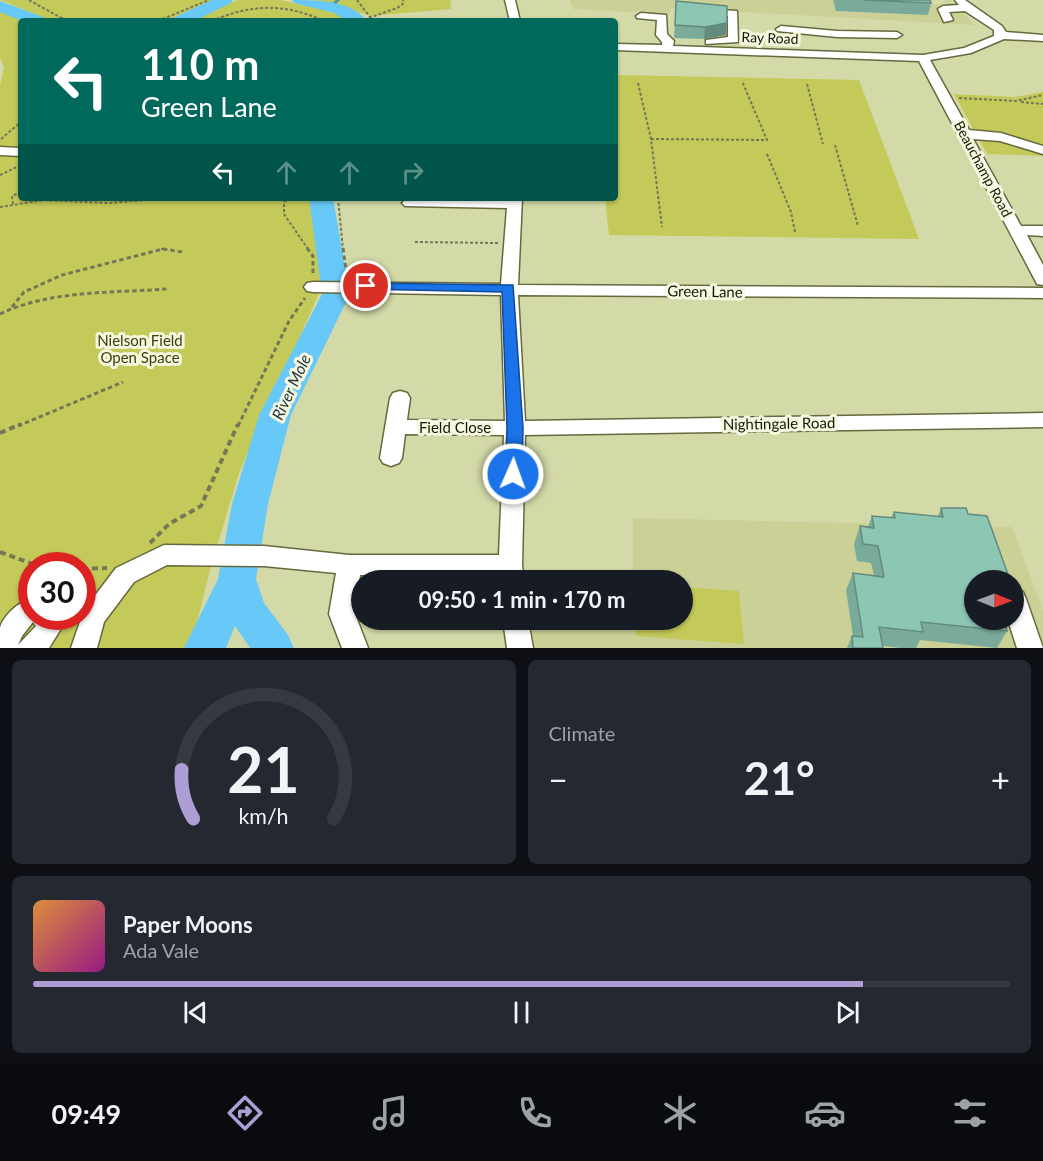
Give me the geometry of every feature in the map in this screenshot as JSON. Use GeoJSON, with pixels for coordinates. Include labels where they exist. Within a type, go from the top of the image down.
{"type":"FeatureCollection","features":[{"type":"Feature","properties":{"kind":"street"},"geometry":{"type":"LineString","coordinates":[[510,0],[514,18]]}},
{"type":"Feature","properties":{"kind":"street"},"geometry":{"type":"LineString","coordinates":[[948,20],[943,9],[963,4],[998,28],[1001,35],[1043,38]]}},
{"type":"Feature","properties":{"kind":"street"},"geometry":{"type":"LineString","coordinates":[[641,16],[662,18],[661,35],[667,45],[734,40],[733,13],[694,11]]}},
{"type":"Feature","properties":{"kind":"street"},"geometry":{"type":"LineString","coordinates":[[782,29],[837,34],[897,35]]}},
{"type":"Feature","properties":{"kind":"street"},"geometry":{"type":"LineString","coordinates":[[837,34],[845,55]]}},
{"type":"Feature","properties":{"kind":"street","name":"Ray Road"},"geometry":{"type":"LineString","coordinates":[[618,47],[667,45],[923,58],[967,51],[989,44],[1001,35]]}},
{"type":"Feature","properties":{"kind":"street","name":"Beauchamp Road"},"geometry":{"type":"LineString","coordinates":[[923,58],[1043,280]]}},
{"type":"Feature","properties":{"kind":"street"},"geometry":{"type":"LineString","coordinates":[[963,134],[1001,136],[1043,150]]}},
{"type":"Feature","properties":{"kind":"street"},"geometry":{"type":"LineString","coordinates":[[0,151],[18,152]]}},
{"type":"Feature","properties":{"kind":"street"},"geometry":{"type":"LineString","coordinates":[[410,203],[480,201]]}},
{"type":"Feature","properties":{"kind":"street"},"geometry":{"type":"LineString","coordinates":[[511,570],[515,428],[509,288],[515,201]]}},
{"type":"Feature","properties":{"kind":"street"},"geometry":{"type":"LineString","coordinates":[[1015,230],[1043,231]]}},
{"type":"Feature","properties":{"kind":"street","name":"Green Lane"},"geometry":{"type":"LineString","coordinates":[[317,287],[763,293],[1043,293]]}},
{"type":"Feature","properties":{"kind":"street","name":"Field Close"},"geometry":{"type":"LineString","coordinates":[[391,458],[400,398]]}},
{"type":"Feature","properties":{"kind":"street","name":"Nightingale Road"},"geometry":{"type":"LineString","coordinates":[[515,428],[1043,420]]}},
{"type":"Feature","properties":{"kind":"street","name":"Field Close"},"geometry":{"type":"LineString","coordinates":[[395,428],[515,428]]}},
{"type":"Feature","properties":{"kind":"street"},"geometry":{"type":"LineString","coordinates":[[84,648],[93,618],[125,575],[164,555],[264,556],[349,565],[450,570]]}},
{"type":"Feature","properties":{"kind":"street"},"geometry":{"type":"LineString","coordinates":[[349,565],[342,614],[355,648]]}},
{"type":"Feature","properties":{"kind":"street"},"geometry":{"type":"LineString","coordinates":[[7,648],[4,646],[18,622]]}},
{"type":"Feature","properties":{"kind":"street"},"geometry":{"type":"LineString","coordinates":[[30,648],[42,638],[47,630]]}},
{"type":"Feature","properties":{"kind":"street"},"geometry":{"type":"LineString","coordinates":[[517,630],[520,648]]}},
{"type":"Feature","properties":{"kind":"street"},"geometry":{"type":"LineString","coordinates":[[1024,630],[1030,648]]}},
{"type":"Feature","properties":{"kind":"path"},"geometry":{"type":"LineString","coordinates":[[29,0],[61,18]]}},
{"type":"Feature","properties":{"kind":"path"},"geometry":{"type":"LineString","coordinates":[[165,18],[209,0]]}},
{"type":"Feature","properties":{"kind":"path"},"geometry":{"type":"LineString","coordinates":[[357,0],[369,18],[377,13],[400,8],[404,3],[403,0]]}},
{"type":"Feature","properties":{"kind":"path"},"geometry":{"type":"LineString","coordinates":[[219,18],[253,6],[301,11],[317,18]]}},
{"type":"Feature","properties":{"kind":"path"},"geometry":{"type":"LineString","coordinates":[[651,139],[767,140],[742,81]]}},
{"type":"Feature","properties":{"kind":"path"},"geometry":{"type":"LineString","coordinates":[[638,83],[651,139],[662,227]]}},
{"type":"Feature","properties":{"kind":"path"},"geometry":{"type":"LineString","coordinates":[[807,84],[823,144]]}},
{"type":"Feature","properties":{"kind":"path"},"geometry":{"type":"LineString","coordinates":[[1016,101],[1043,96]]}},
{"type":"Feature","properties":{"kind":"path"},"geometry":{"type":"LineString","coordinates":[[945,97],[1043,104]]}},
{"type":"Feature","properties":{"kind":"path"},"geometry":{"type":"LineString","coordinates":[[0,140],[18,125]]}},
{"type":"Feature","properties":{"kind":"path"},"geometry":{"type":"LineString","coordinates":[[835,145],[858,226]]}},
{"type":"Feature","properties":{"kind":"path"},"geometry":{"type":"LineString","coordinates":[[767,154],[791,212],[795,232]]}},
{"type":"Feature","properties":{"kind":"path"},"geometry":{"type":"LineString","coordinates":[[0,175],[18,166]]}},
{"type":"Feature","properties":{"kind":"path"},"geometry":{"type":"LineString","coordinates":[[13,204],[12,196],[18,193]]}},
{"type":"Feature","properties":{"kind":"path"},"geometry":{"type":"LineString","coordinates":[[0,207],[34,201]]}},
{"type":"Feature","properties":{"kind":"path"},"geometry":{"type":"LineString","coordinates":[[75,201],[110,201]]}},
{"type":"Feature","properties":{"kind":"path"},"geometry":{"type":"LineString","coordinates":[[137,570],[137,555],[169,524],[201,506],[253,392],[284,331],[317,287],[313,256],[284,214],[286,201]]}},
{"type":"Feature","properties":{"kind":"path"},"geometry":{"type":"LineString","coordinates":[[338,201],[339,219],[358,287]]}},
{"type":"Feature","properties":{"kind":"path"},"geometry":{"type":"LineString","coordinates":[[415,242],[512,243]]}},
{"type":"Feature","properties":{"kind":"path"},"geometry":{"type":"LineString","coordinates":[[12,307],[24,292],[62,275],[163,249],[183,252]]}},
{"type":"Feature","properties":{"kind":"path"},"geometry":{"type":"LineString","coordinates":[[0,314],[12,307],[72,296],[167,289]]}},
{"type":"Feature","properties":{"kind":"path"},"geometry":{"type":"LineString","coordinates":[[0,433],[123,382]]}},
{"type":"Feature","properties":{"kind":"path"},"geometry":{"type":"LineString","coordinates":[[0,552],[18,559]]}},
{"type":"Feature","properties":{"kind":"shaded area"},"geometry":{"type":"Polygon","coordinates":[[[570,0],[833,0],[836,11],[899,14],[928,0],[931,0],[934,5],[946,5],[944,0],[950,0],[975,25],[671,8],[670,14],[573,9],[570,0]]]}},
{"type":"Feature","properties":{"kind":"shaded area"},"geometry":{"type":"Polygon","coordinates":[[[633,518],[1012,527],[1043,611],[1043,648],[535,648],[532,630],[693,630],[693,570],[633,570],[633,518]]]}},
{"type":"Feature","properties":{"kind":"green space"},"geometry":{"type":"Polygon","coordinates":[[[1,0],[220,0],[182,18],[43,18],[1,0]]]}},
{"type":"Feature","properties":{"kind":"green space"},"geometry":{"type":"Polygon","coordinates":[[[239,0],[281,0],[339,13],[348,18],[199,18],[225,4],[239,0]]]}},
{"type":"Feature","properties":{"kind":"green space"},"geometry":{"type":"Polygon","coordinates":[[[315,0],[450,0],[451,9],[371,16],[315,0]]]}},
{"type":"Feature","properties":{"kind":"green space","name":"Nielson Field Open Space"},"geometry":{"type":"Polygon","coordinates":[[[0,10],[20,18],[18,201],[317,201],[322,287],[240,470],[197,622],[184,648],[0,648],[0,85],[4,68],[0,57],[0,10]]]}},
{"type":"Feature","properties":{"kind":"green space"},"geometry":{"type":"Polygon","coordinates":[[[618,75],[859,80],[919,239],[609,235],[605,201],[618,201],[618,75]]]}},
{"type":"Feature","properties":{"kind":"green space"},"geometry":{"type":"Polygon","coordinates":[[[1043,92],[1043,156],[987,154],[954,94],[1014,97],[1043,92]]]}},
{"type":"Feature","properties":{"kind":"green space"},"geometry":{"type":"Polygon","coordinates":[[[693,588],[739,591],[744,644],[636,636],[636,630],[693,630],[693,588]]]}},
{"type":"Feature","properties":{"kind":"building"},"geometry":{"type":"Polygon","coordinates":[[[863,0],[930,0],[931,3],[863,0]]]}},
{"type":"Feature","properties":{"kind":"building"},"geometry":{"type":"Polygon","coordinates":[[[676,1],[727,6],[727,23],[705,27],[675,25],[676,1]]]}},
{"type":"Feature","properties":{"kind":"building"},"geometry":{"type":"Polygon","coordinates":[[[941,508],[966,508],[968,514],[987,516],[1006,570],[964,570],[964,626],[921,622],[923,632],[879,627],[883,648],[853,648],[852,636],[863,637],[853,573],[884,577],[878,546],[863,544],[860,526],[874,528],[872,516],[895,518],[894,512],[943,517],[941,508]]]}},
{"type":"Feature","properties":{"kind":"waterway","name":"River Mole"},"geometry":{"type":"LineString","coordinates":[[187,18],[225,0]]}},
{"type":"Feature","properties":{"kind":"waterway","name":"River Mole"},"geometry":{"type":"LineString","coordinates":[[300,0],[340,10],[354,18]]}},
{"type":"Feature","properties":{"kind":"waterway"},"geometry":{"type":"LineString","coordinates":[[330,7],[338,0]]}},
{"type":"Feature","properties":{"kind":"waterway","name":"River Mole"},"geometry":{"type":"LineString","coordinates":[[0,6],[30,18]]}},
{"type":"Feature","properties":{"kind":"waterway","name":"River Mole"},"geometry":{"type":"LineString","coordinates":[[237,579],[250,504],[275,415],[336,294],[321,201]]}},
{"type":"Feature","properties":{"kind":"waterway","name":"River Mole"},"geometry":{"type":"LineString","coordinates":[[205,648],[237,579]]}},
{"type":"Feature","properties":{"kind":"waterway","name":"River Mole"},"geometry":{"type":"LineString","coordinates":[[237,579],[247,610],[273,648]]}},
{"type":"Feature","properties":{"kind":"route"},"geometry":{"type":"LineString","coordinates":[[366,286],[509,288],[515,428],[513,474]]}}]}
